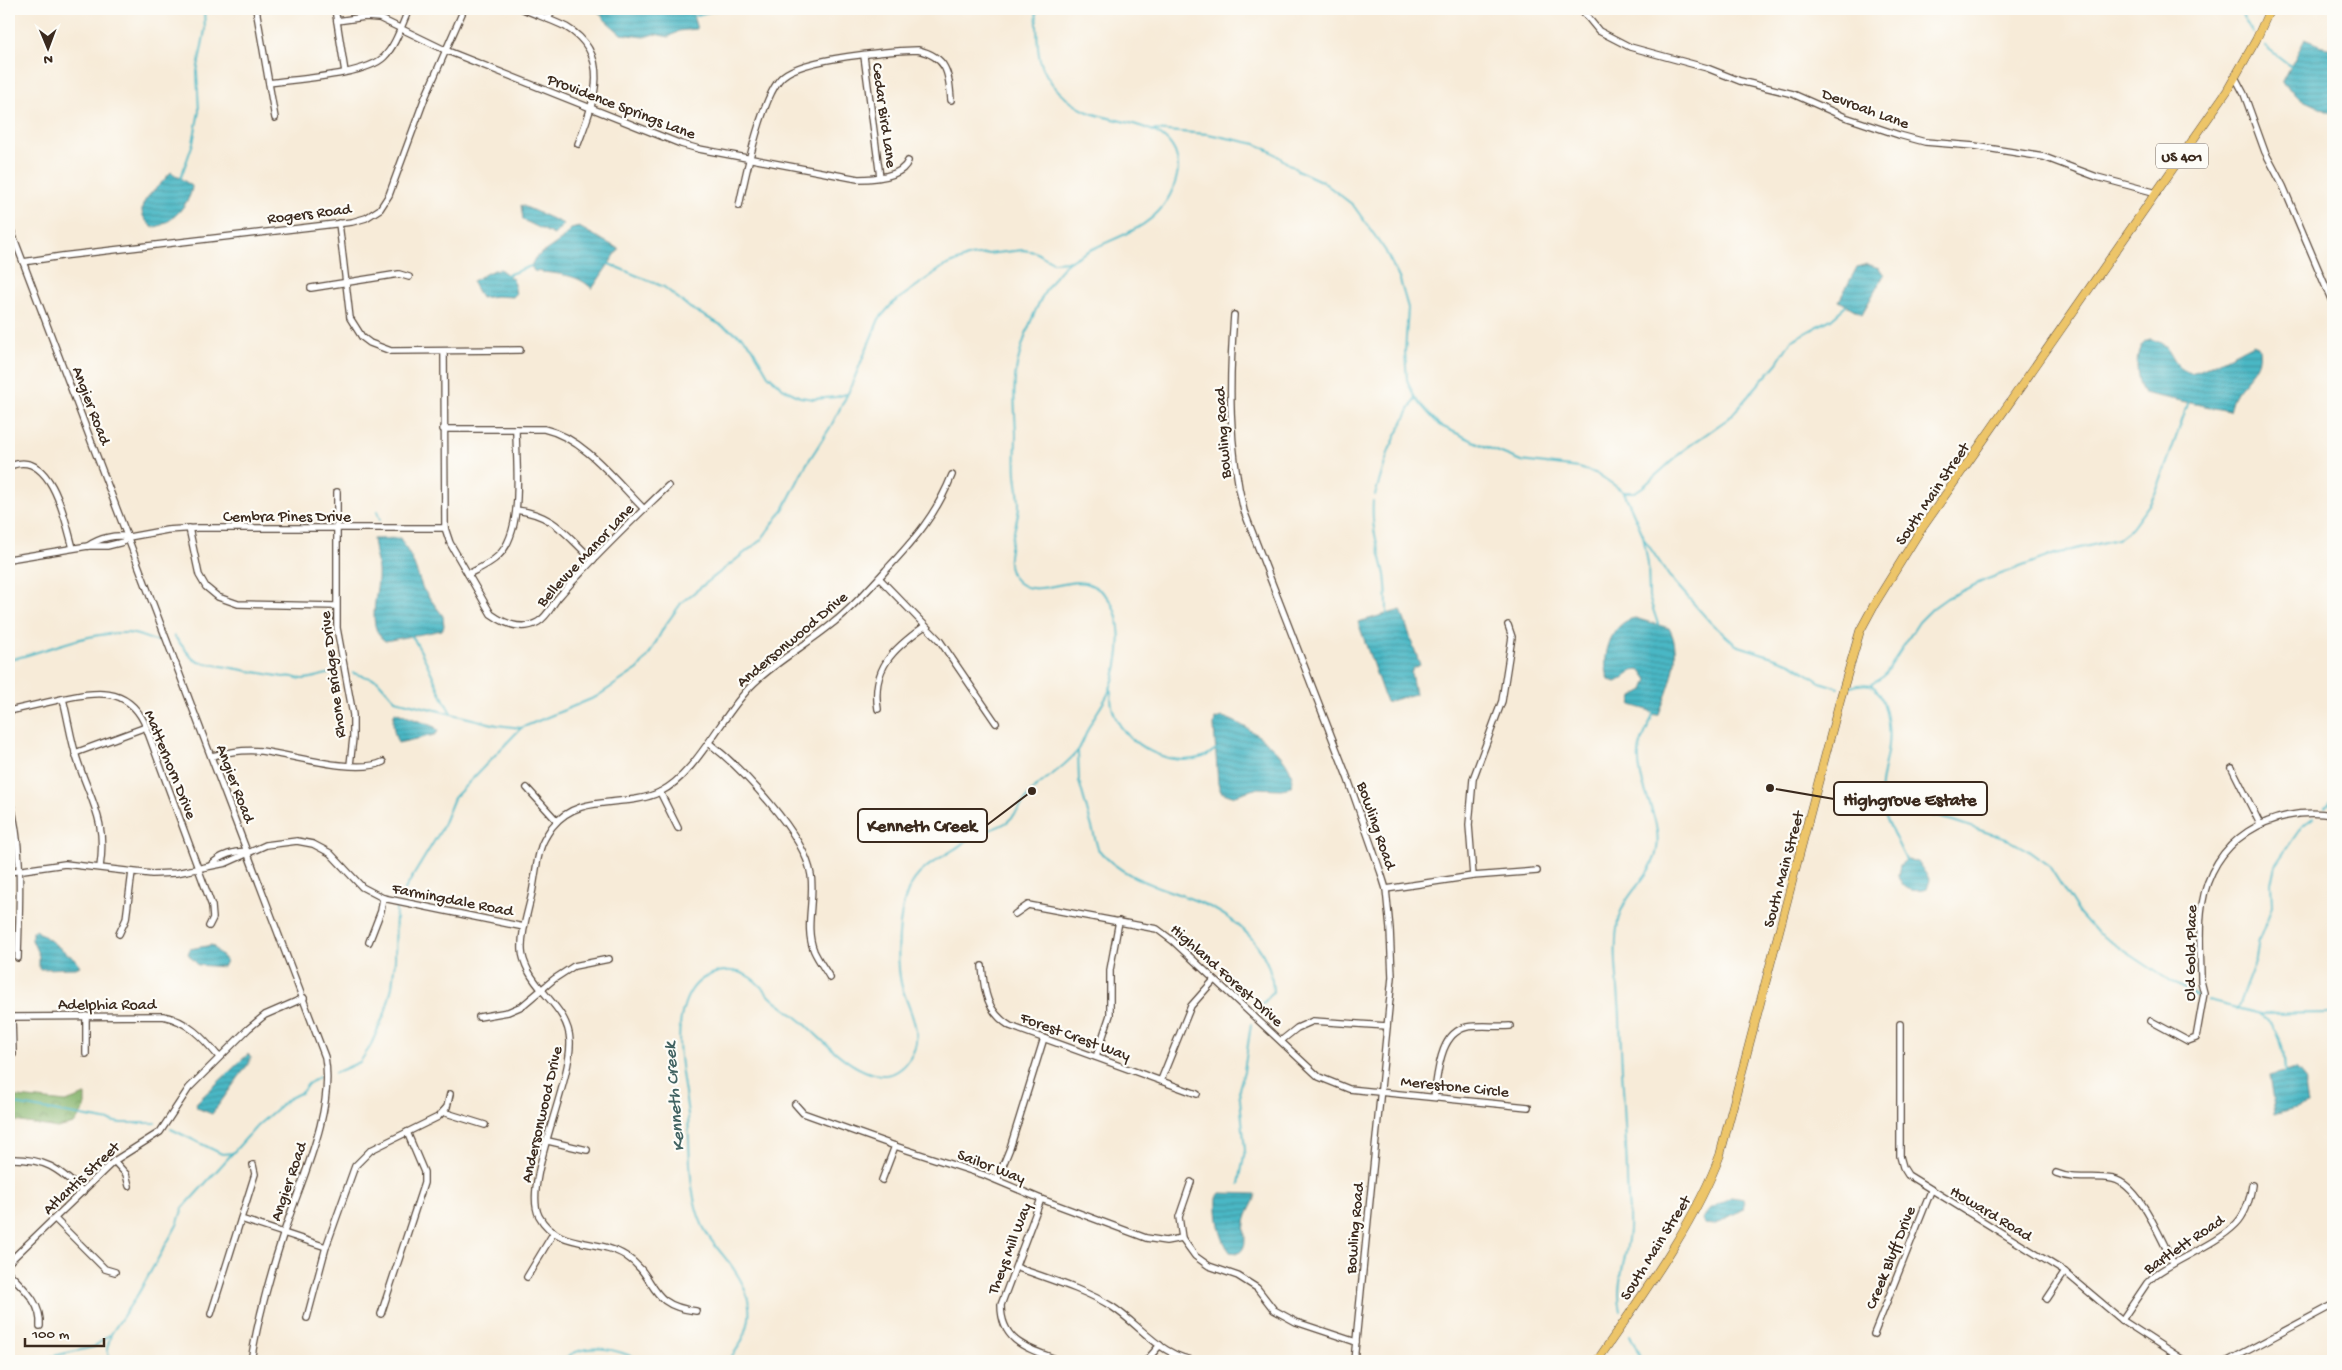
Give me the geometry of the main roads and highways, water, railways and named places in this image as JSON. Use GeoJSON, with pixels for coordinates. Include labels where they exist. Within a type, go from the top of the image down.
{"type":"FeatureCollection","features":[{"type":"Feature","properties":{"kind":"highway","name":"South Main Street"},"geometry":{"type":"LineString","coordinates":[[1598,1361],[1695,1209],[1712,1178],[1720,1156],[1840,700],[1860,631],[1918,534],[2157,193],[2234,77],[2256,40],[2270,9]]}},
{"type":"Feature","properties":{"kind":"water"},"geometry":{"type":"Polygon","coordinates":[[[596,9],[691,9],[697,29],[679,31],[669,37],[655,34],[644,37],[621,34],[596,9]]]}},
{"type":"Feature","properties":{"kind":"water"},"geometry":{"type":"Polygon","coordinates":[[[2305,39],[2333,50],[2333,114],[2303,100],[2282,83],[2305,39]]]}},
{"type":"Feature","properties":{"kind":"water"},"geometry":{"type":"Polygon","coordinates":[[[171,172],[192,186],[191,192],[184,206],[172,219],[152,227],[142,214],[144,202],[171,172]]]}},
{"type":"Feature","properties":{"kind":"water"},"geometry":{"type":"Polygon","coordinates":[[[521,205],[564,224],[554,235],[523,220],[521,205]]]}},
{"type":"Feature","properties":{"kind":"water"},"geometry":{"type":"Polygon","coordinates":[[[579,227],[619,249],[592,289],[573,277],[534,271],[531,266],[535,258],[561,240],[571,229],[579,227]]]}},
{"type":"Feature","properties":{"kind":"water"},"geometry":{"type":"Polygon","coordinates":[[[1867,264],[1879,268],[1884,275],[1862,314],[1839,301],[1857,267],[1867,264]]]}},
{"type":"Feature","properties":{"kind":"water"},"geometry":{"type":"Polygon","coordinates":[[[500,269],[513,279],[516,294],[513,297],[496,296],[481,298],[472,281],[489,272],[500,269]]]}},
{"type":"Feature","properties":{"kind":"water"},"geometry":{"type":"Polygon","coordinates":[[[2150,339],[2164,345],[2178,365],[2183,370],[2191,373],[2208,367],[2253,344],[2258,346],[2259,359],[2253,371],[2235,394],[2229,411],[2143,393],[2137,371],[2138,354],[2144,342],[2150,339]]]}},
{"type":"Feature","properties":{"kind":"water"},"geometry":{"type":"Polygon","coordinates":[[[400,538],[412,559],[423,589],[443,616],[444,626],[442,630],[385,641],[375,627],[374,608],[378,570],[373,539],[400,538]]]}},
{"type":"Feature","properties":{"kind":"water"},"geometry":{"type":"Polygon","coordinates":[[[1401,610],[1420,665],[1413,669],[1411,673],[1415,694],[1386,702],[1358,622],[1401,610]]]}},
{"type":"Feature","properties":{"kind":"water"},"geometry":{"type":"Polygon","coordinates":[[[1635,618],[1669,628],[1673,638],[1675,660],[1671,682],[1659,714],[1655,715],[1648,710],[1631,705],[1633,696],[1644,690],[1648,680],[1642,671],[1631,672],[1616,682],[1609,680],[1607,671],[1607,652],[1613,634],[1619,626],[1635,618]]]}},
{"type":"Feature","properties":{"kind":"water"},"geometry":{"type":"Polygon","coordinates":[[[395,712],[435,727],[438,732],[434,735],[398,743],[395,736],[393,719],[395,712]]]}},
{"type":"Feature","properties":{"kind":"water"},"geometry":{"type":"Polygon","coordinates":[[[1222,717],[1232,720],[1256,734],[1279,754],[1288,765],[1292,776],[1291,787],[1281,789],[1258,788],[1232,796],[1221,792],[1218,784],[1214,726],[1215,719],[1222,717]]]}},
{"type":"Feature","properties":{"kind":"water"},"geometry":{"type":"Polygon","coordinates":[[[1906,860],[1917,861],[1930,880],[1927,889],[1913,890],[1902,884],[1898,875],[1900,865],[1906,860]]]}},
{"type":"Feature","properties":{"kind":"water"},"geometry":{"type":"Polygon","coordinates":[[[36,930],[76,960],[80,966],[76,968],[39,969],[39,956],[32,940],[32,932],[36,930]]]}},
{"type":"Feature","properties":{"kind":"water"},"geometry":{"type":"Polygon","coordinates":[[[212,945],[226,961],[223,967],[198,965],[188,954],[190,949],[212,945]]]}},
{"type":"Feature","properties":{"kind":"water"},"geometry":{"type":"Polygon","coordinates":[[[248,1054],[251,1057],[249,1063],[212,1114],[197,1108],[196,1103],[248,1054]]]}},
{"type":"Feature","properties":{"kind":"water"},"geometry":{"type":"Polygon","coordinates":[[[2296,1069],[2304,1078],[2308,1104],[2275,1114],[2269,1076],[2296,1069]]]}},
{"type":"Feature","properties":{"kind":"water"},"geometry":{"type":"Polygon","coordinates":[[[1220,1193],[1256,1194],[1246,1220],[1244,1247],[1239,1253],[1230,1252],[1223,1240],[1217,1204],[1217,1197],[1220,1193]]]}},
{"type":"Feature","properties":{"kind":"water"},"geometry":{"type":"Polygon","coordinates":[[[1731,1197],[1743,1199],[1743,1209],[1714,1225],[1704,1224],[1702,1219],[1710,1209],[1731,1197]]]}},
{"type":"Feature","properties":{"kind":"waterway"},"geometry":{"type":"LineString","coordinates":[[180,180],[193,143],[199,111],[197,72],[205,30],[204,9]]}},
{"type":"Feature","properties":{"kind":"waterway"},"geometry":{"type":"LineString","coordinates":[[693,16],[720,9]]}},
{"type":"Feature","properties":{"kind":"waterway","name":"Kenneth Creek"},"geometry":{"type":"LineString","coordinates":[[728,1361],[743,1338],[749,1316],[749,1304],[741,1280],[702,1225],[695,1205],[690,1166],[688,1115],[679,1045],[681,1017],[689,993],[695,985],[712,974],[722,971],[742,973],[754,980],[774,1000],[854,1066],[883,1075],[896,1072],[908,1061],[914,1051],[916,1041],[914,1022],[899,973],[900,924],[908,891],[916,877],[927,867],[971,837],[1007,822],[1033,790],[1074,755],[1108,694],[1117,666],[1120,633],[1117,618],[1112,604],[1102,592],[1089,584],[1080,582],[1044,588],[1027,587],[1019,583],[1012,576],[1009,567],[1010,546],[1019,505],[1014,397],[1016,370],[1031,322],[1051,281],[1069,262],[1096,247],[1125,235],[1151,219],[1170,195],[1176,181],[1178,166],[1175,152],[1167,141],[1157,133],[1144,127],[1088,112],[1072,103],[1058,91],[1047,76],[1040,60],[1036,9]]}},
{"type":"Feature","properties":{"kind":"waterway"},"geometry":{"type":"LineString","coordinates":[[2238,9],[2253,33]]}},
{"type":"Feature","properties":{"kind":"waterway"},"geometry":{"type":"LineString","coordinates":[[2265,46],[2292,67]]}},
{"type":"Feature","properties":{"kind":"waterway"},"geometry":{"type":"LineString","coordinates":[[1153,130],[1208,134],[1256,144],[1272,152],[1297,170],[1323,182],[1353,205],[1385,250],[1400,280],[1408,308],[1405,352],[1407,380],[1415,398],[1439,425],[1484,446],[1521,461],[1579,468],[1598,474],[1624,492],[1643,535],[1648,564],[1649,597],[1658,624]]}},
{"type":"Feature","properties":{"kind":"waterway"},"geometry":{"type":"LineString","coordinates":[[353,673],[377,680],[395,700],[497,725],[521,728],[596,697],[638,669],[649,655],[664,627],[682,602],[761,540],[784,508],[806,465],[831,426],[849,391],[879,319],[893,303],[943,267],[970,256],[1023,250],[1035,252],[1053,262],[1071,261]]}},
{"type":"Feature","properties":{"kind":"waterway"},"geometry":{"type":"LineString","coordinates":[[609,264],[664,287],[690,308],[741,336],[752,347],[768,375],[784,389],[800,397],[814,399],[846,394]]}},
{"type":"Feature","properties":{"kind":"waterway"},"geometry":{"type":"LineString","coordinates":[[507,275],[531,266]]}},
{"type":"Feature","properties":{"kind":"waterway"},"geometry":{"type":"LineString","coordinates":[[1625,492],[1635,492],[1644,486],[1685,449],[1729,418],[1777,363],[1791,341],[1831,319],[1846,306]]}},
{"type":"Feature","properties":{"kind":"waterway"},"geometry":{"type":"LineString","coordinates":[[1375,495],[1389,450],[1415,398]]}},
{"type":"Feature","properties":{"kind":"waterway"},"geometry":{"type":"LineString","coordinates":[[1870,685],[1884,676],[1919,622],[1933,608],[1947,598],[1985,580],[2055,554],[2118,539],[2132,528],[2151,502],[2159,485],[2189,401]]}},
{"type":"Feature","properties":{"kind":"waterway"},"geometry":{"type":"LineString","coordinates":[[1373,501],[1374,531],[1386,580],[1387,615]]}},
{"type":"Feature","properties":{"kind":"waterway"},"geometry":{"type":"LineString","coordinates":[[377,511],[380,520]]}},
{"type":"Feature","properties":{"kind":"waterway"},"geometry":{"type":"LineString","coordinates":[[1644,539],[1669,576],[1711,623],[1736,645],[1791,663],[1820,682],[1838,688]]}},
{"type":"Feature","properties":{"kind":"waterway"},"geometry":{"type":"LineString","coordinates":[[9,660],[82,639],[111,634],[131,633],[159,641]]}},
{"type":"Feature","properties":{"kind":"waterway"},"geometry":{"type":"LineString","coordinates":[[411,635],[451,713]]}},
{"type":"Feature","properties":{"kind":"waterway"},"geometry":{"type":"LineString","coordinates":[[174,636],[193,659],[199,662],[302,679],[338,673]]}},
{"type":"Feature","properties":{"kind":"waterway"},"geometry":{"type":"LineString","coordinates":[[1851,687],[1863,684],[1870,685],[1880,695],[1886,712],[1888,738],[1880,796],[1888,823],[1906,860]]}},
{"type":"Feature","properties":{"kind":"waterway"},"geometry":{"type":"LineString","coordinates":[[1111,689],[1113,709],[1121,727],[1130,737],[1152,752],[1164,757],[1190,760],[1210,754],[1216,749],[1218,750]]}},
{"type":"Feature","properties":{"kind":"waterway"},"geometry":{"type":"LineString","coordinates":[[1621,1311],[1619,1290],[1628,1239],[1629,1216],[1616,970],[1616,933],[1621,911],[1650,868],[1657,849],[1656,825],[1639,765],[1640,748],[1653,714]]}},
{"type":"Feature","properties":{"kind":"waterway"},"geometry":{"type":"LineString","coordinates":[[399,899],[441,830],[454,798],[521,728]]}},
{"type":"Feature","properties":{"kind":"waterway"},"geometry":{"type":"LineString","coordinates":[[1078,751],[1079,781],[1098,849],[1108,860],[1131,875],[1213,909],[1239,926],[1250,936],[1266,962],[1271,976],[1273,992],[1257,1010]]}},
{"type":"Feature","properties":{"kind":"waterway"},"geometry":{"type":"LineString","coordinates":[[1882,794],[1898,807],[1953,821],[2009,840],[2027,850],[2049,866],[2079,913],[2096,932],[2170,981],[2199,997]]}},
{"type":"Feature","properties":{"kind":"waterway"},"geometry":{"type":"LineString","coordinates":[[2325,807],[2333,798]]}},
{"type":"Feature","properties":{"kind":"waterway"},"geometry":{"type":"LineString","coordinates":[[2237,1009],[2256,959],[2259,940],[2272,907],[2271,882],[2276,864],[2302,826],[2313,818]]}},
{"type":"Feature","properties":{"kind":"waterway"},"geometry":{"type":"LineString","coordinates":[[335,1073],[360,1062],[370,1047],[385,1013],[392,987],[395,960],[396,906]]}},
{"type":"Feature","properties":{"kind":"waterway"},"geometry":{"type":"LineString","coordinates":[[2208,1001],[2261,1014],[2333,1013]]}},
{"type":"Feature","properties":{"kind":"waterway"},"geometry":{"type":"LineString","coordinates":[[2259,1014],[2277,1032],[2284,1055],[2285,1073]]}},
{"type":"Feature","properties":{"kind":"waterway"},"geometry":{"type":"LineString","coordinates":[[1239,1184],[1245,1150],[1239,1089],[1244,1071],[1251,1024]]}},
{"type":"Feature","properties":{"kind":"waterway"},"geometry":{"type":"LineString","coordinates":[[110,1361],[107,1349],[111,1334],[138,1294],[177,1225],[183,1208],[258,1125],[288,1099],[302,1092],[308,1084],[319,1077]]}},
{"type":"Feature","properties":{"kind":"waterway"},"geometry":{"type":"LineString","coordinates":[[9,1103],[121,1123],[155,1123]]}},
{"type":"Feature","properties":{"kind":"waterway"},"geometry":{"type":"LineString","coordinates":[[171,1129],[222,1154],[233,1153]]}},
{"type":"Feature","properties":{"kind":"waterway"},"geometry":{"type":"LineString","coordinates":[[31,1361],[94,1347],[109,1335]]}},
{"type":"Feature","properties":{"kind":"waterway"},"geometry":{"type":"LineString","coordinates":[[1630,1335],[1642,1361]]}},
{"type":"Feature","properties":{"kind":"waterway","name":"Kenneth Creek"},"geometry":{"type":"LineString","coordinates":[[562,1361],[580,1350],[591,1349],[612,1350],[642,1361]]}},
{"type":"Feature","properties":{"kind":"place","name":"Highgrove Estate"},"geometry":{"type":"Point","coordinates":[1770,788]}},
{"type":"Feature","properties":{"kind":"place","name":"Kenneth Creek"},"geometry":{"type":"Point","coordinates":[1032,791]}}]}
